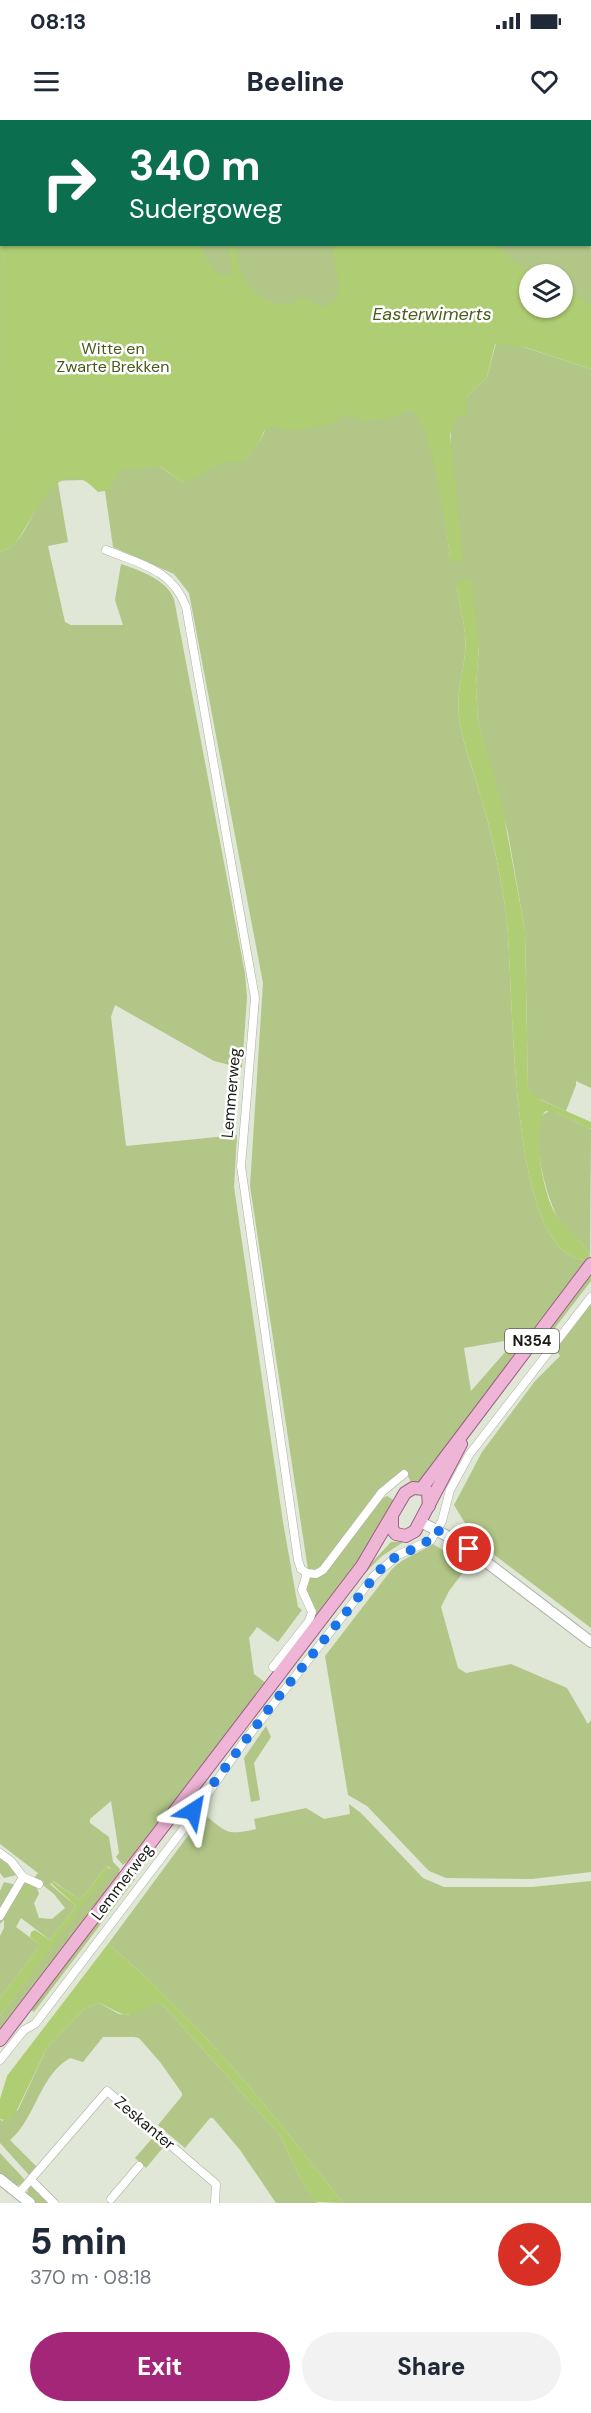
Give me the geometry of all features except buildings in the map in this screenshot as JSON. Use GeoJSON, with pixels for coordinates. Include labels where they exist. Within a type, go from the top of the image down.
{"type":"FeatureCollection","features":[{"type":"Feature","properties":{"kind":"main road","name":"N354"},"geometry":{"type":"LineString","coordinates":[[403,1497],[409,1490],[422,1488],[591,1264]]}},
{"type":"Feature","properties":{"kind":"main road","name":"N354"},"geometry":{"type":"LineString","coordinates":[[421,1522],[474,1419]]}},
{"type":"Feature","properties":{"kind":"main road"},"geometry":{"type":"LineString","coordinates":[[422,1488],[428,1492],[429,1506]]}},
{"type":"Feature","properties":{"kind":"main road","name":"Lemmerweg"},"geometry":{"type":"LineString","coordinates":[[0,2040],[362,1566],[403,1497]]}},
{"type":"Feature","properties":{"kind":"main road"},"geometry":{"type":"LineString","coordinates":[[392,1517],[392,1530],[398,1535]]}},
{"type":"Feature","properties":{"kind":"main road","name":"Lemmerweg"},"geometry":{"type":"LineString","coordinates":[[362,1566],[398,1535],[411,1534],[421,1522]]}},
{"type":"Feature","properties":{"kind":"street","name":"Lemmerweg"},"geometry":{"type":"LineString","coordinates":[[106,550],[163,573],[180,592],[186,607],[255,998],[241,1166],[298,1560],[301,1569],[307,1573],[302,1590],[312,1610],[312,1616],[273,1667]]}},
{"type":"Feature","properties":{"kind":"street"},"geometry":{"type":"LineString","coordinates":[[437,1530],[450,1490],[469,1455],[591,1297]]}},
{"type":"Feature","properties":{"kind":"street"},"geometry":{"type":"LineString","coordinates":[[307,1573],[318,1574],[325,1568],[387,1486],[404,1474]]}},
{"type":"Feature","properties":{"kind":"street"},"geometry":{"type":"LineString","coordinates":[[387,1486],[403,1497]]}},
{"type":"Feature","properties":{"kind":"street"},"geometry":{"type":"LineString","coordinates":[[421,1522],[479,1556],[591,1642]]}},
{"type":"Feature","properties":{"kind":"street","name":"Lemmerweg"},"geometry":{"type":"LineString","coordinates":[[0,2061],[24,2030],[32,2027],[37,2021],[180,1833],[243,1743],[374,1576],[398,1555],[427,1543],[437,1530]]}},
{"type":"Feature","properties":{"kind":"street"},"geometry":{"type":"LineString","coordinates":[[0,1853],[11,1861],[23,1877],[39,1884]]}},
{"type":"Feature","properties":{"kind":"street"},"geometry":{"type":"LineString","coordinates":[[0,1916],[23,1877]]}},
{"type":"Feature","properties":{"kind":"street","name":"Zeskanter"},"geometry":{"type":"LineString","coordinates":[[19,2193],[107,2091],[216,2184],[214,2203]]}},
{"type":"Feature","properties":{"kind":"street"},"geometry":{"type":"LineString","coordinates":[[111,2199],[139,2166]]}},
{"type":"Feature","properties":{"kind":"street"},"geometry":{"type":"LineString","coordinates":[[0,2179],[30,2203]]}},
{"type":"Feature","properties":{"kind":"street"},"geometry":{"type":"LineString","coordinates":[[31,2180],[54,2203]]}},
{"type":"Feature","properties":{"kind":"green space"},"geometry":{"type":"Polygon","coordinates":[[[0,246],[591,246],[591,364],[517,345],[591,369],[591,1088],[576,1081],[566,1111],[535,1097],[528,1090],[525,931],[508,833],[478,721],[476,686],[479,645],[457,586],[466,645],[459,692],[460,726],[491,834],[505,906],[518,1105],[527,1163],[540,1212],[559,1246],[586,1260],[421,1483],[412,1484],[405,1470],[392,1479],[323,1566],[316,1571],[308,1570],[250,1186],[263,983],[189,593],[174,574],[113,547],[105,491],[85,480],[48,481],[7,549],[0,547],[0,246]],[[491,342],[415,412],[423,425],[435,461],[450,558],[451,425],[466,397],[487,377],[496,343],[504,343],[491,342]],[[263,426],[232,456],[160,467],[183,482],[219,464],[243,461],[260,441],[266,428],[263,426]],[[510,1340],[464,1348],[471,1391],[513,1343],[510,1340]]]}},
{"type":"Feature","properties":{"kind":"green space"},"geometry":{"type":"Polygon","coordinates":[[[58,483],[68,542],[48,546],[65,622],[71,625],[123,625],[115,600],[121,564],[159,581],[174,599],[245,973],[247,997],[242,1068],[214,1061],[115,1005],[111,1017],[126,1146],[237,1135],[234,1187],[283,1522],[298,1607],[302,1610],[278,1642],[257,1627],[249,1638],[254,1674],[266,1683],[136,1855],[123,1865],[116,1857],[119,1853],[111,1801],[90,1819],[90,1823],[109,1837],[113,1862],[120,1869],[118,1878],[0,2033],[0,2016],[110,1868],[107,1866],[80,1900],[53,1881],[50,1884],[76,1906],[50,1940],[21,1918],[16,1927],[39,1944],[39,1947],[0,1998],[0,1936],[4,1928],[4,1920],[0,1924],[0,1919],[23,1884],[26,1882],[37,1887],[39,1894],[34,1903],[39,1918],[52,1919],[65,1908],[54,1894],[34,1878],[38,1873],[0,1844],[0,552],[15,543],[22,535],[43,498],[58,483]]]}},
{"type":"Feature","properties":{"kind":"green space"},"geometry":{"type":"Polygon","coordinates":[[[550,1110],[591,1129],[590,1256],[584,1246],[560,1221],[546,1186],[539,1155],[538,1127],[540,1117],[550,1110]]]}},
{"type":"Feature","properties":{"kind":"green space"},"geometry":{"type":"Polygon","coordinates":[[[591,1270],[591,1281],[544,1342],[540,1337],[591,1270]]]}},
{"type":"Feature","properties":{"kind":"green space"},"geometry":{"type":"Polygon","coordinates":[[[591,1301],[591,1628],[476,1541],[454,1505],[482,1452],[535,1381],[560,1356],[554,1347],[591,1301]]]}},
{"type":"Feature","properties":{"kind":"green space"},"geometry":{"type":"Polygon","coordinates":[[[387,1496],[395,1501],[374,1541],[316,1619],[305,1591],[308,1579],[323,1574],[380,1500],[387,1496]]]}},
{"type":"Feature","properties":{"kind":"green space"},"geometry":{"type":"Polygon","coordinates":[[[405,1541],[382,1556],[364,1574],[362,1573],[391,1542],[405,1541]]]}},
{"type":"Feature","properties":{"kind":"green space"},"geometry":{"type":"Polygon","coordinates":[[[433,1544],[468,1566],[449,1591],[441,1607],[458,1668],[466,1673],[511,1664],[567,1688],[588,1724],[591,1720],[591,1872],[532,1879],[446,1878],[429,1871],[367,1806],[348,1795],[325,1656],[392,1569],[433,1544]]]}},
{"type":"Feature","properties":{"kind":"green space"},"geometry":{"type":"Polygon","coordinates":[[[266,1726],[271,1737],[254,1763],[260,1800],[251,1802],[244,1758],[266,1726]]]}},
{"type":"Feature","properties":{"kind":"green space"},"geometry":{"type":"Polygon","coordinates":[[[349,1804],[361,1813],[423,1878],[444,1887],[532,1887],[591,1881],[591,2203],[343,2203],[261,2100],[203,2035],[173,2003],[108,1944],[204,1814],[222,1829],[238,1832],[256,1829],[254,1819],[306,1808],[324,1819],[350,1814],[349,1804]]]}},
{"type":"Feature","properties":{"kind":"green space"},"geometry":{"type":"Polygon","coordinates":[[[0,1855],[17,1875],[4,1878],[0,1873],[0,1855]]]}},
{"type":"Feature","properties":{"kind":"green space"},"geometry":{"type":"Polygon","coordinates":[[[130,1877],[135,1879],[34,2012],[29,2008],[130,1877]]]}},
{"type":"Feature","properties":{"kind":"green space"},"geometry":{"type":"Polygon","coordinates":[[[4,1882],[16,1885],[0,1912],[0,1891],[4,1882]]]}},
{"type":"Feature","properties":{"kind":"green space"},"geometry":{"type":"Polygon","coordinates":[[[156,2002],[165,2007],[280,2135],[299,2176],[317,2203],[276,2203],[240,2150],[213,2118],[210,2118],[185,2148],[158,2125],[182,2093],[160,2062],[139,2038],[134,2037],[103,2037],[83,2062],[70,2058],[51,2075],[26,2120],[10,2140],[36,2166],[29,2175],[0,2143],[0,2119],[2,2121],[18,2110],[47,2048],[84,2009],[99,2003],[119,2014],[128,2015],[156,2002]]]}},
{"type":"Feature","properties":{"kind":"green space"},"geometry":{"type":"Polygon","coordinates":[[[155,2135],[166,2144],[146,2168],[135,2158],[155,2135]]]}},
{"type":"Feature","properties":{"kind":"green space"},"geometry":{"type":"Polygon","coordinates":[[[0,2153],[26,2181],[22,2185],[15,2185],[0,2173],[0,2153]]]}},
{"type":"Feature","properties":{"kind":"green space"},"geometry":{"type":"Polygon","coordinates":[[[32,2185],[49,2203],[35,2203],[27,2195],[32,2185]]]}},
{"type":"Feature","properties":{"kind":"water","name":"Witte en Zwarte Brekken"},"geometry":{"type":"Polygon","coordinates":[[[1,246],[201,246],[209,263],[224,277],[232,273],[229,247],[222,246],[236,246],[243,277],[261,297],[270,302],[286,304],[302,296],[321,307],[334,301],[340,290],[332,246],[498,246],[519,265],[519,318],[573,318],[573,295],[591,304],[591,369],[524,347],[495,344],[487,377],[466,397],[467,415],[456,416],[450,435],[463,561],[454,562],[450,558],[432,455],[419,418],[411,410],[393,417],[362,421],[344,414],[333,423],[292,431],[273,426],[264,431],[260,441],[243,462],[217,465],[183,482],[159,466],[119,470],[110,490],[98,492],[84,480],[71,477],[59,482],[49,491],[11,547],[0,552],[1,246]]]}},
{"type":"Feature","properties":{"kind":"water"},"geometry":{"type":"Polygon","coordinates":[[[467,579],[471,582],[479,645],[476,686],[478,721],[502,805],[525,931],[528,1090],[541,1100],[591,1122],[591,1129],[554,1112],[546,1111],[541,1119],[538,1145],[543,1177],[551,1204],[559,1219],[587,1250],[590,1256],[586,1260],[559,1246],[540,1212],[527,1163],[518,1105],[505,906],[491,833],[460,726],[458,708],[466,645],[457,586],[460,581],[467,579]]]}},
{"type":"Feature","properties":{"kind":"water"},"geometry":{"type":"Polygon","coordinates":[[[107,1866],[110,1870],[0,2016],[0,1998],[39,1947],[39,1944],[30,1937],[31,1932],[35,1930],[50,1940],[76,1906],[51,1883],[52,1881],[80,1900],[107,1866]]]}},
{"type":"Feature","properties":{"kind":"water"},"geometry":{"type":"Polygon","coordinates":[[[29,1885],[32,1887],[11,1912],[29,1885]]]}},
{"type":"Feature","properties":{"kind":"water"},"geometry":{"type":"Polygon","coordinates":[[[108,1944],[173,2003],[203,2035],[261,2100],[343,2203],[316,2202],[299,2176],[280,2135],[165,2007],[157,2003],[133,2014],[124,2015],[99,2003],[84,2009],[47,2048],[14,2116],[9,2121],[0,2119],[0,2099],[7,2076],[108,1944]]]}},
{"type":"Feature","properties":{"kind":"route"},"geometry":{"type":"LineString","coordinates":[[193,1811],[268,1710],[384,1565],[401,1553],[421,1547],[432,1539],[437,1530],[469,1549]]}},
{"type":"Feature","properties":{"kind":"water label","name":"Easterwimerts"},"geometry":{"type":"Point","coordinates":[432,314]}}]}
